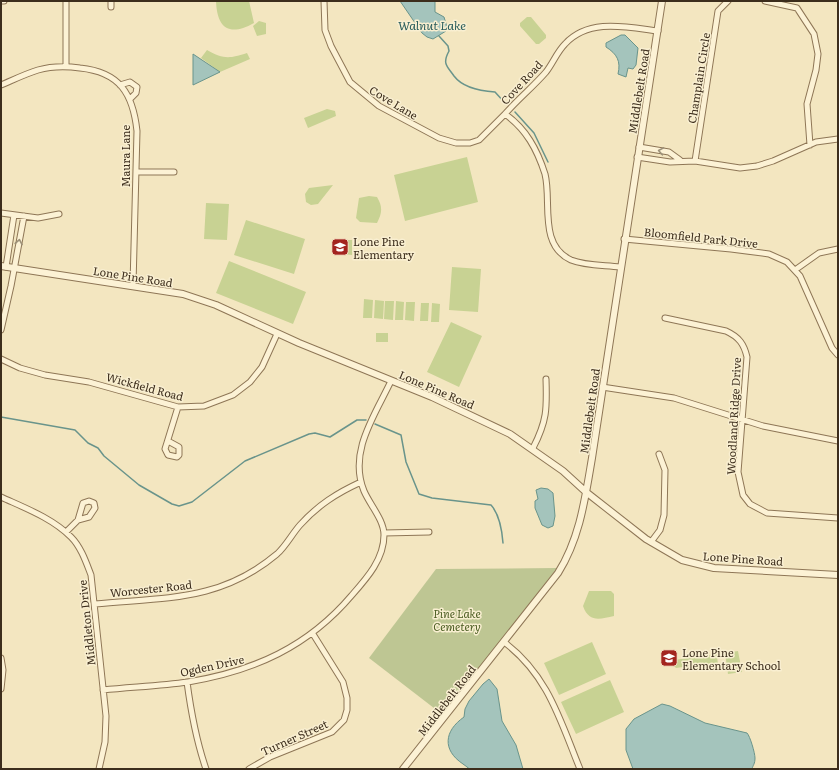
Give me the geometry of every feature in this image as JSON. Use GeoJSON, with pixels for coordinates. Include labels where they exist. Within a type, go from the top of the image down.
{"type":"FeatureCollection","features":[{"type":"Feature","properties":{"kind":"street"},"geometry":{"type":"LineString","coordinates":[[66,1],[66,66]]}},
{"type":"Feature","properties":{"kind":"street","name":"Cove Lane"},"geometry":{"type":"LineString","coordinates":[[324,1],[325,30],[331,46],[350,82],[378,106],[419,129],[439,138],[456,143],[470,143],[479,140],[505,114]]}},
{"type":"Feature","properties":{"kind":"street","name":"Middlebelt Road"},"geometry":{"type":"LineString","coordinates":[[403,769],[504,642],[565,562],[578,532],[586,492],[662,1]]}},
{"type":"Feature","properties":{"kind":"street","name":"Champlain Circle"},"geometry":{"type":"LineString","coordinates":[[695,161],[718,11],[728,1]]}},
{"type":"Feature","properties":{"kind":"street"},"geometry":{"type":"LineString","coordinates":[[765,1],[797,8],[814,34],[818,54],[816,70],[807,104],[810,145]]}},
{"type":"Feature","properties":{"kind":"street","name":"Cove Road"},"geometry":{"type":"LineString","coordinates":[[620,266],[589,264],[572,260],[559,250],[553,242],[549,230],[548,190],[545,174],[536,149],[527,133],[505,114],[518,98],[547,71],[561,49],[572,36],[598,26],[658,31]]}},
{"type":"Feature","properties":{"kind":"street","name":"Maura Lane"},"geometry":{"type":"LineString","coordinates":[[1,85],[37,70],[66,66],[91,69],[106,74],[120,85],[130,99],[135,116],[137,131],[133,286]]}},
{"type":"Feature","properties":{"kind":"street"},"geometry":{"type":"LineString","coordinates":[[120,85],[130,82],[137,87],[136,93],[130,99]]}},
{"type":"Feature","properties":{"kind":"street"},"geometry":{"type":"LineString","coordinates":[[637,157],[670,162],[680,160],[695,161],[740,168],[757,166],[773,161],[810,145],[838,138]]}},
{"type":"Feature","properties":{"kind":"street"},"geometry":{"type":"LineString","coordinates":[[639,147],[670,152],[680,160]]}},
{"type":"Feature","properties":{"kind":"street"},"geometry":{"type":"LineString","coordinates":[[136,172],[174,172]]}},
{"type":"Feature","properties":{"kind":"street"},"geometry":{"type":"LineString","coordinates":[[1,213],[38,218],[59,214]]}},
{"type":"Feature","properties":{"kind":"street"},"geometry":{"type":"LineString","coordinates":[[4,266],[14,215]]}},
{"type":"Feature","properties":{"kind":"street"},"geometry":{"type":"LineString","coordinates":[[1,330],[24,216]]}},
{"type":"Feature","properties":{"kind":"street","name":"Bloomfield Park Drive"},"geometry":{"type":"LineString","coordinates":[[624,239],[769,254],[787,262],[800,276],[832,348],[838,355]]}},
{"type":"Feature","properties":{"kind":"street"},"geometry":{"type":"LineString","coordinates":[[795,270],[819,253],[838,249]]}},
{"type":"Feature","properties":{"kind":"street","name":"Lone Pine Road"},"geometry":{"type":"LineString","coordinates":[[4,266],[183,294],[202,300],[277,334],[492,424],[533,448],[563,471],[586,492],[651,542],[682,560],[714,568],[838,575]]}},
{"type":"Feature","properties":{"kind":"street","name":"Woodland Ridge Drive"},"geometry":{"type":"LineString","coordinates":[[665,318],[717,328],[734,334],[739,338],[743,345],[747,357],[738,472],[743,495],[750,504],[767,513],[838,518]]}},
{"type":"Feature","properties":{"kind":"street","name":"Wickfield Road"},"geometry":{"type":"LineString","coordinates":[[1,359],[20,368],[45,376],[89,382],[178,407],[212,404],[229,398],[242,389],[256,376],[262,367],[277,334]]}},
{"type":"Feature","properties":{"kind":"street"},"geometry":{"type":"LineString","coordinates":[[533,448],[542,429],[547,411],[546,379]]}},
{"type":"Feature","properties":{"kind":"street"},"geometry":{"type":"LineString","coordinates":[[391,381],[370,425],[360,451],[361,482],[364,492],[377,514],[384,533],[429,532]]}},
{"type":"Feature","properties":{"kind":"street"},"geometry":{"type":"LineString","coordinates":[[602,387],[674,398],[718,411],[742,421],[838,441]]}},
{"type":"Feature","properties":{"kind":"street"},"geometry":{"type":"LineString","coordinates":[[168,441],[178,407]]}},
{"type":"Feature","properties":{"kind":"street"},"geometry":{"type":"LineString","coordinates":[[651,542],[660,530],[664,515],[665,470],[659,454]]}},
{"type":"Feature","properties":{"kind":"street","name":"Worcester Road"},"geometry":{"type":"LineString","coordinates":[[95,604],[180,597],[214,590],[238,580],[260,567],[278,553],[299,526],[317,507],[336,494],[361,482]]}},
{"type":"Feature","properties":{"kind":"street","name":"Middleton Drive"},"geometry":{"type":"LineString","coordinates":[[1,497],[51,521],[72,537],[83,554],[91,575],[103,690],[105,742],[99,769]]}},
{"type":"Feature","properties":{"kind":"street"},"geometry":{"type":"LineString","coordinates":[[66,532],[78,520]]}},
{"type":"Feature","properties":{"kind":"street","name":"Ogden Drive"},"geometry":{"type":"LineString","coordinates":[[103,690],[187,682],[232,673],[254,666],[282,652],[313,634],[339,611],[362,584],[379,560],[384,533]]}},
{"type":"Feature","properties":{"kind":"street","name":"Turner Street"},"geometry":{"type":"LineString","coordinates":[[249,769],[270,757],[332,732],[344,720],[347,710],[347,698],[343,682],[313,634]]}},
{"type":"Feature","properties":{"kind":"street"},"geometry":{"type":"LineString","coordinates":[[504,642],[518,653],[533,669],[549,693],[580,769]]}},
{"type":"Feature","properties":{"kind":"street"},"geometry":{"type":"LineString","coordinates":[[1,658],[3,670],[1,689]]}},
{"type":"Feature","properties":{"kind":"street"},"geometry":{"type":"LineString","coordinates":[[187,682],[191,718],[206,769]]}},
{"type":"Feature","properties":{"kind":"green space"},"geometry":{"type":"Polygon","coordinates":[[[216,1],[249,1],[254,23],[238,29],[226,27],[222,24],[219,18],[216,1]]]}},
{"type":"Feature","properties":{"kind":"green space"},"geometry":{"type":"Polygon","coordinates":[[[527,17],[531,17],[546,35],[546,38],[539,44],[536,44],[520,26],[520,23],[527,17]]]}},
{"type":"Feature","properties":{"kind":"green space"},"geometry":{"type":"Polygon","coordinates":[[[259,21],[266,23],[266,34],[257,36],[253,26],[259,21]]]}},
{"type":"Feature","properties":{"kind":"green space"},"geometry":{"type":"Polygon","coordinates":[[[207,50],[217,55],[226,57],[247,53],[250,59],[220,72],[201,58],[207,50]]]}},
{"type":"Feature","properties":{"kind":"green space"},"geometry":{"type":"Polygon","coordinates":[[[327,109],[335,111],[336,116],[308,128],[304,118],[327,109]]]}},
{"type":"Feature","properties":{"kind":"green space"},"geometry":{"type":"Polygon","coordinates":[[[467,157],[478,202],[405,221],[394,175],[467,157]]]}},
{"type":"Feature","properties":{"kind":"green space"},"geometry":{"type":"Polygon","coordinates":[[[333,185],[318,204],[311,205],[306,202],[305,194],[309,188],[333,185]]]}},
{"type":"Feature","properties":{"kind":"green space"},"geometry":{"type":"Polygon","coordinates":[[[369,196],[377,197],[381,207],[381,213],[377,223],[360,222],[356,218],[359,198],[369,196]]]}},
{"type":"Feature","properties":{"kind":"green space"},"geometry":{"type":"Polygon","coordinates":[[[206,203],[229,204],[227,240],[204,239],[206,203]]]}},
{"type":"Feature","properties":{"kind":"green space"},"geometry":{"type":"Polygon","coordinates":[[[246,220],[305,239],[294,274],[234,255],[246,220]]]}},
{"type":"Feature","properties":{"kind":"green space"},"geometry":{"type":"Polygon","coordinates":[[[338,240],[352,240],[352,255],[343,254],[343,250],[338,249],[338,240]]]}},
{"type":"Feature","properties":{"kind":"green space"},"geometry":{"type":"Polygon","coordinates":[[[229,261],[306,292],[293,324],[216,293],[229,261]]]}},
{"type":"Feature","properties":{"kind":"green space"},"geometry":{"type":"Polygon","coordinates":[[[452,267],[481,269],[478,312],[449,310],[452,267]]]}},
{"type":"Feature","properties":{"kind":"green space"},"geometry":{"type":"Polygon","coordinates":[[[364,299],[373,300],[372,318],[363,318],[364,299]]]}},
{"type":"Feature","properties":{"kind":"green space"},"geometry":{"type":"Polygon","coordinates":[[[375,300],[384,301],[383,319],[374,318],[375,300]]]}},
{"type":"Feature","properties":{"kind":"green space"},"geometry":{"type":"Polygon","coordinates":[[[385,301],[394,301],[393,320],[384,319],[385,301]]]}},
{"type":"Feature","properties":{"kind":"green space"},"geometry":{"type":"Polygon","coordinates":[[[396,301],[404,302],[403,320],[395,320],[396,301]]]}},
{"type":"Feature","properties":{"kind":"green space"},"geometry":{"type":"Polygon","coordinates":[[[406,302],[415,302],[414,321],[405,320],[406,302]]]}},
{"type":"Feature","properties":{"kind":"green space"},"geometry":{"type":"Polygon","coordinates":[[[421,303],[429,303],[428,321],[420,321],[421,303]]]}},
{"type":"Feature","properties":{"kind":"green space"},"geometry":{"type":"Polygon","coordinates":[[[432,303],[440,304],[439,322],[431,322],[432,303]]]}},
{"type":"Feature","properties":{"kind":"green space"},"geometry":{"type":"Polygon","coordinates":[[[451,322],[482,336],[459,387],[427,372],[451,322]]]}},
{"type":"Feature","properties":{"kind":"green space"},"geometry":{"type":"Polygon","coordinates":[[[376,333],[388,333],[388,342],[376,342],[376,333]]]}},
{"type":"Feature","properties":{"kind":"green space","name":"Pine Lake Cemetery"},"geometry":{"type":"Polygon","coordinates":[[[557,568],[443,715],[369,658],[436,569],[557,568]]]}},
{"type":"Feature","properties":{"kind":"green space"},"geometry":{"type":"Polygon","coordinates":[[[589,591],[611,591],[614,594],[614,616],[600,619],[588,615],[583,606],[589,591]]]}},
{"type":"Feature","properties":{"kind":"green space"},"geometry":{"type":"Polygon","coordinates":[[[592,642],[606,674],[559,695],[544,663],[592,642]]]}},
{"type":"Feature","properties":{"kind":"green space"},"geometry":{"type":"Polygon","coordinates":[[[738,651],[742,672],[728,674],[725,653],[738,651]]]}},
{"type":"Feature","properties":{"kind":"green space"},"geometry":{"type":"Polygon","coordinates":[[[717,654],[718,667],[709,670],[703,664],[676,668],[674,666],[674,660],[717,654]]]}},
{"type":"Feature","properties":{"kind":"green space"},"geometry":{"type":"Polygon","coordinates":[[[610,680],[624,712],[576,734],[561,702],[610,680]]]}},
{"type":"Feature","properties":{"kind":"water","name":"Walnut Lake"},"geometry":{"type":"Polygon","coordinates":[[[400,1],[435,1],[435,12],[444,17],[447,27],[446,31],[433,39],[427,37],[422,33],[400,1]]]}},
{"type":"Feature","properties":{"kind":"water"},"geometry":{"type":"Polygon","coordinates":[[[621,35],[625,35],[638,48],[636,65],[633,69],[628,68],[626,77],[618,74],[619,65],[617,58],[613,52],[606,47],[606,43],[621,35]]]}},
{"type":"Feature","properties":{"kind":"water"},"geometry":{"type":"Polygon","coordinates":[[[193,54],[220,72],[193,85],[193,54]]]}},
{"type":"Feature","properties":{"kind":"water"},"geometry":{"type":"Polygon","coordinates":[[[541,488],[548,489],[553,493],[555,516],[553,526],[548,528],[542,525],[535,508],[535,501],[538,499],[536,490],[541,488]]]}},
{"type":"Feature","properties":{"kind":"water"},"geometry":{"type":"Polygon","coordinates":[[[489,679],[497,689],[502,721],[516,745],[523,769],[470,769],[456,759],[451,753],[448,740],[452,728],[464,717],[465,709],[469,701],[489,679]]]}},
{"type":"Feature","properties":{"kind":"water"},"geometry":{"type":"Polygon","coordinates":[[[662,704],[670,706],[705,723],[747,733],[755,756],[755,762],[752,769],[633,769],[626,750],[626,729],[634,719],[662,704]]]}},
{"type":"Feature","properties":{"kind":"waterway"},"geometry":{"type":"LineString","coordinates":[[439,36],[448,46],[449,51],[446,59],[446,65],[454,76],[462,83],[472,88],[495,92],[505,103]]}},
{"type":"Feature","properties":{"kind":"waterway"},"geometry":{"type":"LineString","coordinates":[[515,112],[534,133],[548,162]]}},
{"type":"Feature","properties":{"kind":"waterway"},"geometry":{"type":"LineString","coordinates":[[1,417],[75,430],[88,443],[98,448],[104,456],[139,485],[172,504],[179,506],[192,502],[245,461],[309,434],[315,433],[330,437],[357,420],[366,420]]}},
{"type":"Feature","properties":{"kind":"waterway"},"geometry":{"type":"LineString","coordinates":[[375,424],[401,435],[406,462],[419,494],[432,498],[491,505],[498,518],[503,543]]}},
{"type":"Feature","properties":{"kind":"place","name":"Lone Pine Elementary"},"geometry":{"type":"Point","coordinates":[340,247]}},
{"type":"Feature","properties":{"kind":"place","name":"Lone Pine Elementary School"},"geometry":{"type":"Point","coordinates":[669,658]}}]}
